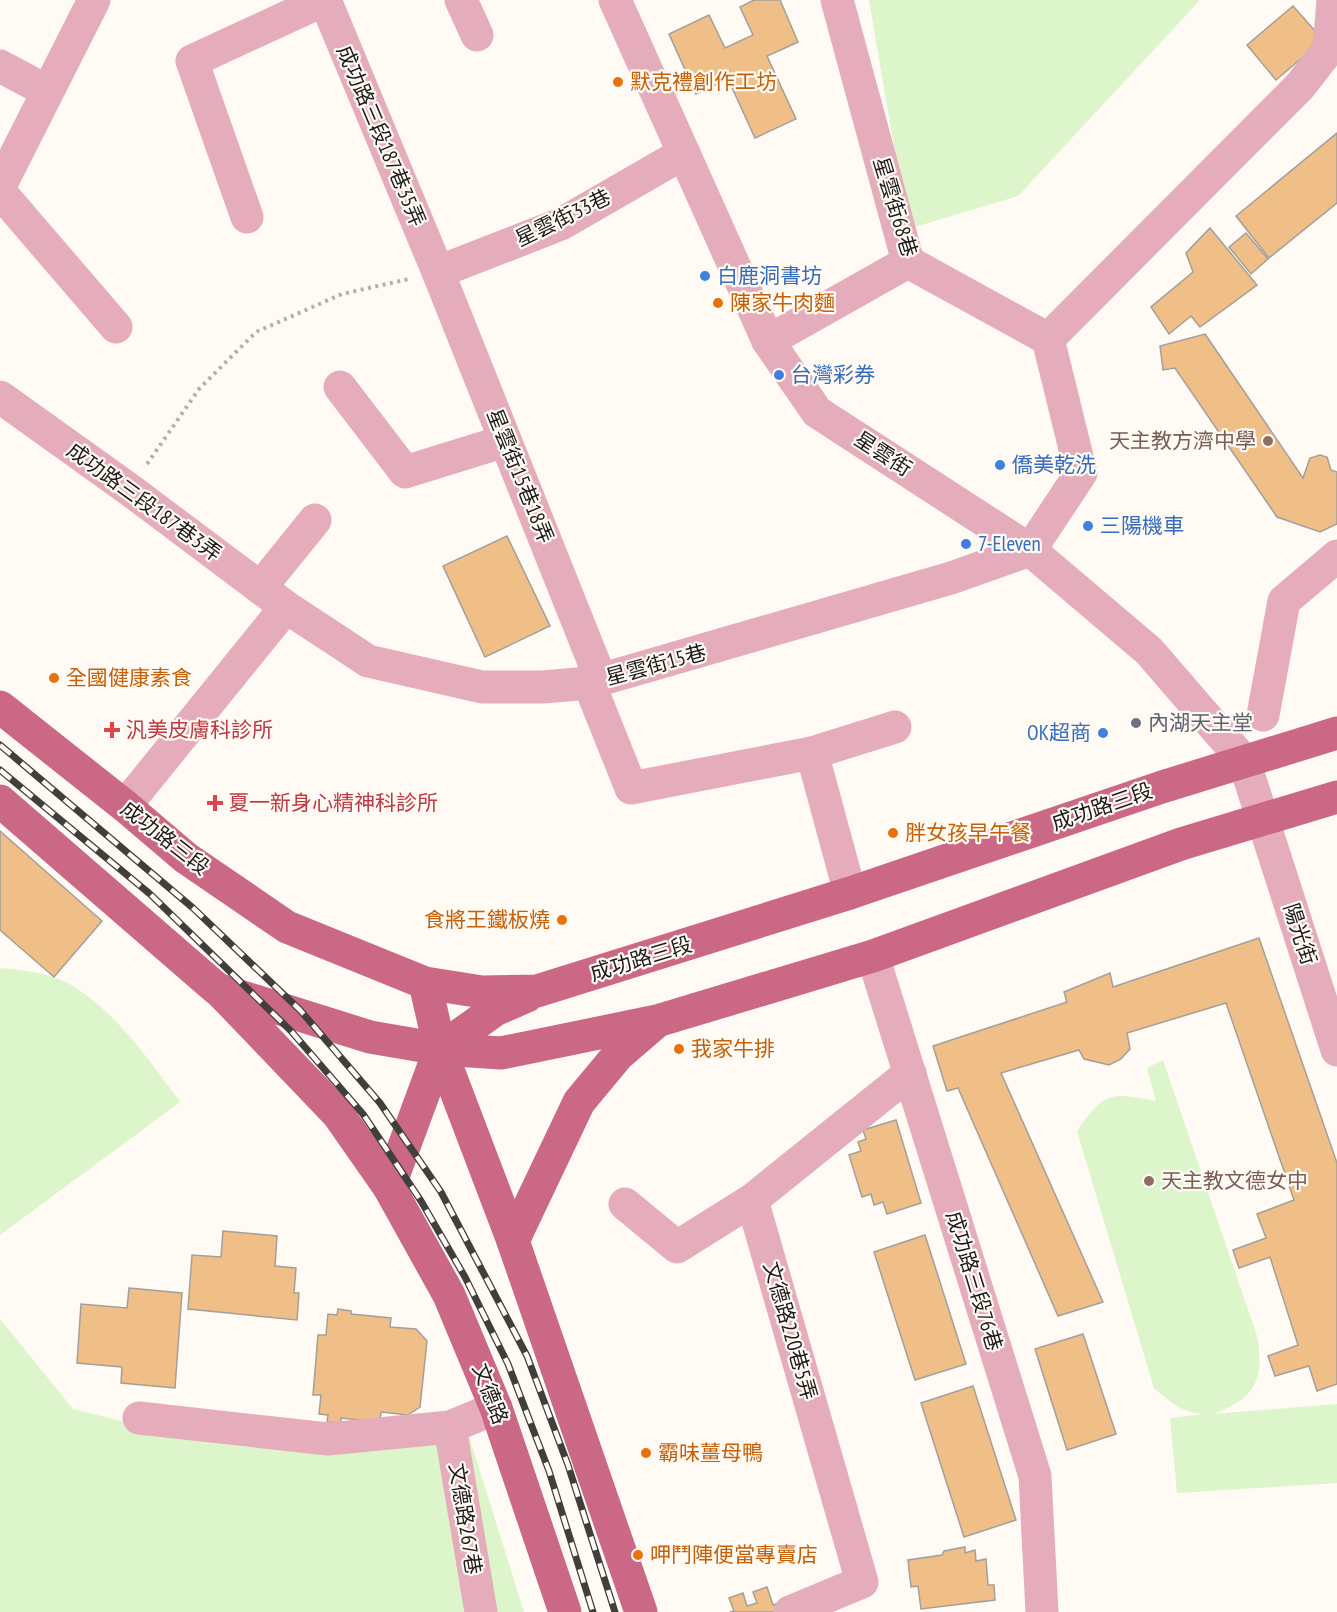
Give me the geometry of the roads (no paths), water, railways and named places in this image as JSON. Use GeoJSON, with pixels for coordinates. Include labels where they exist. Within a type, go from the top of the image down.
{"type":"FeatureCollection","features":[{"type":"Feature","properties":{"kind":"main road","name":"成功路三段"},"geometry":{"type":"LineString","coordinates":[[0,707],[125,806],[186,858],[287,927],[425,982],[483,992],[537,991],[850,893],[1244,761],[1337,733]]}},
{"type":"Feature","properties":{"kind":"main road"},"geometry":{"type":"LineString","coordinates":[[0,801],[218,989],[370,1037],[440,1049],[501,1053],[657,1021],[873,956],[1181,844],[1337,797]]}},
{"type":"Feature","properties":{"kind":"main road"},"geometry":{"type":"LineString","coordinates":[[425,982],[440,1049],[513,1241],[641,1612]]}},
{"type":"Feature","properties":{"kind":"main road","name":"文德路"},"geometry":{"type":"LineString","coordinates":[[218,989],[338,1114],[389,1187],[449,1295],[496,1408],[565,1612]]}},
{"type":"Feature","properties":{"kind":"main road"},"geometry":{"type":"LineString","coordinates":[[389,1187],[440,1049],[495,1010],[537,991]]}},
{"type":"Feature","properties":{"kind":"main road"},"geometry":{"type":"LineString","coordinates":[[513,1241],[579,1102],[618,1055],[657,1021]]}},
{"type":"Feature","properties":{"kind":"street"},"geometry":{"type":"LineString","coordinates":[[0,186],[94,0]]}},
{"type":"Feature","properties":{"kind":"street"},"geometry":{"type":"LineString","coordinates":[[247,217],[192,61],[325,0]]}},
{"type":"Feature","properties":{"kind":"street","name":"成功路三段187巷35弄"},"geometry":{"type":"LineString","coordinates":[[325,0],[438,272]]}},
{"type":"Feature","properties":{"kind":"street"},"geometry":{"type":"LineString","coordinates":[[461,0],[477,34]]}},
{"type":"Feature","properties":{"kind":"street","name":"星雲街"},"geometry":{"type":"LineString","coordinates":[[615,0],[768,341],[817,412],[1030,550],[1149,651],[1244,761],[1264,818]]}},
{"type":"Feature","properties":{"kind":"street","name":"星雲街68巷"},"geometry":{"type":"LineString","coordinates":[[837,0],[908,262],[1048,339]]}},
{"type":"Feature","properties":{"kind":"street"},"geometry":{"type":"LineString","coordinates":[[1030,550],[1081,473],[1048,339],[1300,86],[1329,49],[1333,0]]}},
{"type":"Feature","properties":{"kind":"street"},"geometry":{"type":"LineString","coordinates":[[0,66],[46,91]]}},
{"type":"Feature","properties":{"kind":"street","name":"星雲街33巷"},"geometry":{"type":"LineString","coordinates":[[438,272],[561,224],[684,153]]}},
{"type":"Feature","properties":{"kind":"street"},"geometry":{"type":"LineString","coordinates":[[0,192],[116,327]]}},
{"type":"Feature","properties":{"kind":"street"},"geometry":{"type":"LineString","coordinates":[[768,341],[908,262]]}},
{"type":"Feature","properties":{"kind":"street","name":"星雲街15巷18弄"},"geometry":{"type":"LineString","coordinates":[[438,272],[506,441],[595,682],[631,788],[812,753]]}},
{"type":"Feature","properties":{"kind":"street"},"geometry":{"type":"LineString","coordinates":[[340,387],[405,472],[506,441]]}},
{"type":"Feature","properties":{"kind":"street","name":"成功路三段187巷3弄"},"geometry":{"type":"LineString","coordinates":[[0,397],[130,490],[286,607]]}},
{"type":"Feature","properties":{"kind":"street"},"geometry":{"type":"LineString","coordinates":[[260,588],[315,520]]}},
{"type":"Feature","properties":{"kind":"street","name":"星雲街15巷"},"geometry":{"type":"LineString","coordinates":[[286,607],[368,661],[482,687],[543,687],[595,682],[951,578],[1030,550]]}},
{"type":"Feature","properties":{"kind":"street"},"geometry":{"type":"LineString","coordinates":[[1263,715],[1284,601],[1337,556]]}},
{"type":"Feature","properties":{"kind":"street"},"geometry":{"type":"LineString","coordinates":[[125,806],[286,607]]}},
{"type":"Feature","properties":{"kind":"street"},"geometry":{"type":"LineString","coordinates":[[850,893],[812,753],[895,727]]}},
{"type":"Feature","properties":{"kind":"street","name":"陽光街"},"geometry":{"type":"LineString","coordinates":[[1264,818],[1337,1050]]}},
{"type":"Feature","properties":{"kind":"street","name":"成功路三段76巷"},"geometry":{"type":"LineString","coordinates":[[873,956],[1035,1476],[1042,1612]]}},
{"type":"Feature","properties":{"kind":"street"},"geometry":{"type":"LineString","coordinates":[[625,1204],[677,1247],[752,1200],[910,1073]]}},
{"type":"Feature","properties":{"kind":"street","name":"文德路220巷5弄"},"geometry":{"type":"LineString","coordinates":[[752,1200],[862,1582],[790,1612]]}},
{"type":"Feature","properties":{"kind":"street"},"geometry":{"type":"LineString","coordinates":[[139,1418],[328,1439],[450,1427],[496,1408]]}},
{"type":"Feature","properties":{"kind":"street","name":"文德路267巷"},"geometry":{"type":"LineString","coordinates":[[450,1427],[481,1612]]}},
{"type":"Feature","properties":{"kind":"railway"},"geometry":{"type":"LineString","coordinates":[[0,745],[193,908],[300,1010],[380,1103],[441,1192],[527,1356],[568,1465],[615,1612]]}},
{"type":"Feature","properties":{"kind":"railway"},"geometry":{"type":"LineString","coordinates":[[0,770],[150,894],[291,1031],[363,1114],[421,1201],[465,1277],[508,1364],[549,1471],[593,1612]]}},
{"type":"Feature","properties":{"kind":"place","name":"默克禮創作工坊"},"geometry":{"type":"Point","coordinates":[618,82]}},
{"type":"Feature","properties":{"kind":"place","name":"白鹿洞書坊"},"geometry":{"type":"Point","coordinates":[705,276]}},
{"type":"Feature","properties":{"kind":"place","name":"陳家牛肉麵"},"geometry":{"type":"Point","coordinates":[718,303]}},
{"type":"Feature","properties":{"kind":"place","name":"台灣彩券"},"geometry":{"type":"Point","coordinates":[779,375]}},
{"type":"Feature","properties":{"kind":"place","name":"天主教方濟中學"},"geometry":{"type":"Point","coordinates":[1268,441]}},
{"type":"Feature","properties":{"kind":"place","name":"僑美乾洗"},"geometry":{"type":"Point","coordinates":[1000,465]}},
{"type":"Feature","properties":{"kind":"place","name":"三陽機車"},"geometry":{"type":"Point","coordinates":[1088,526]}},
{"type":"Feature","properties":{"kind":"place","name":"7-Eleven"},"geometry":{"type":"Point","coordinates":[966,544]}},
{"type":"Feature","properties":{"kind":"place","name":"全國健康素食"},"geometry":{"type":"Point","coordinates":[54,678]}},
{"type":"Feature","properties":{"kind":"place","name":"內湖天主堂"},"geometry":{"type":"Point","coordinates":[1136,723]}},
{"type":"Feature","properties":{"kind":"place","name":"汎美皮膚科診所"},"geometry":{"type":"Point","coordinates":[112,730]}},
{"type":"Feature","properties":{"kind":"place","name":"OK超商"},"geometry":{"type":"Point","coordinates":[1103,733]}},
{"type":"Feature","properties":{"kind":"place","name":"夏一新身心精神科診所"},"geometry":{"type":"Point","coordinates":[215,803]}},
{"type":"Feature","properties":{"kind":"place","name":"胖女孩早午餐"},"geometry":{"type":"Point","coordinates":[893,833]}},
{"type":"Feature","properties":{"kind":"place","name":"食將王鐵板燒"},"geometry":{"type":"Point","coordinates":[562,920]}},
{"type":"Feature","properties":{"kind":"place","name":"我家牛排"},"geometry":{"type":"Point","coordinates":[679,1049]}},
{"type":"Feature","properties":{"kind":"place","name":"天主教文德女中"},"geometry":{"type":"Point","coordinates":[1149,1181]}},
{"type":"Feature","properties":{"kind":"place","name":"霸味薑母鴨"},"geometry":{"type":"Point","coordinates":[646,1453]}},
{"type":"Feature","properties":{"kind":"place","name":"呷鬥陣便當專賣店"},"geometry":{"type":"Point","coordinates":[638,1555]}}]}
